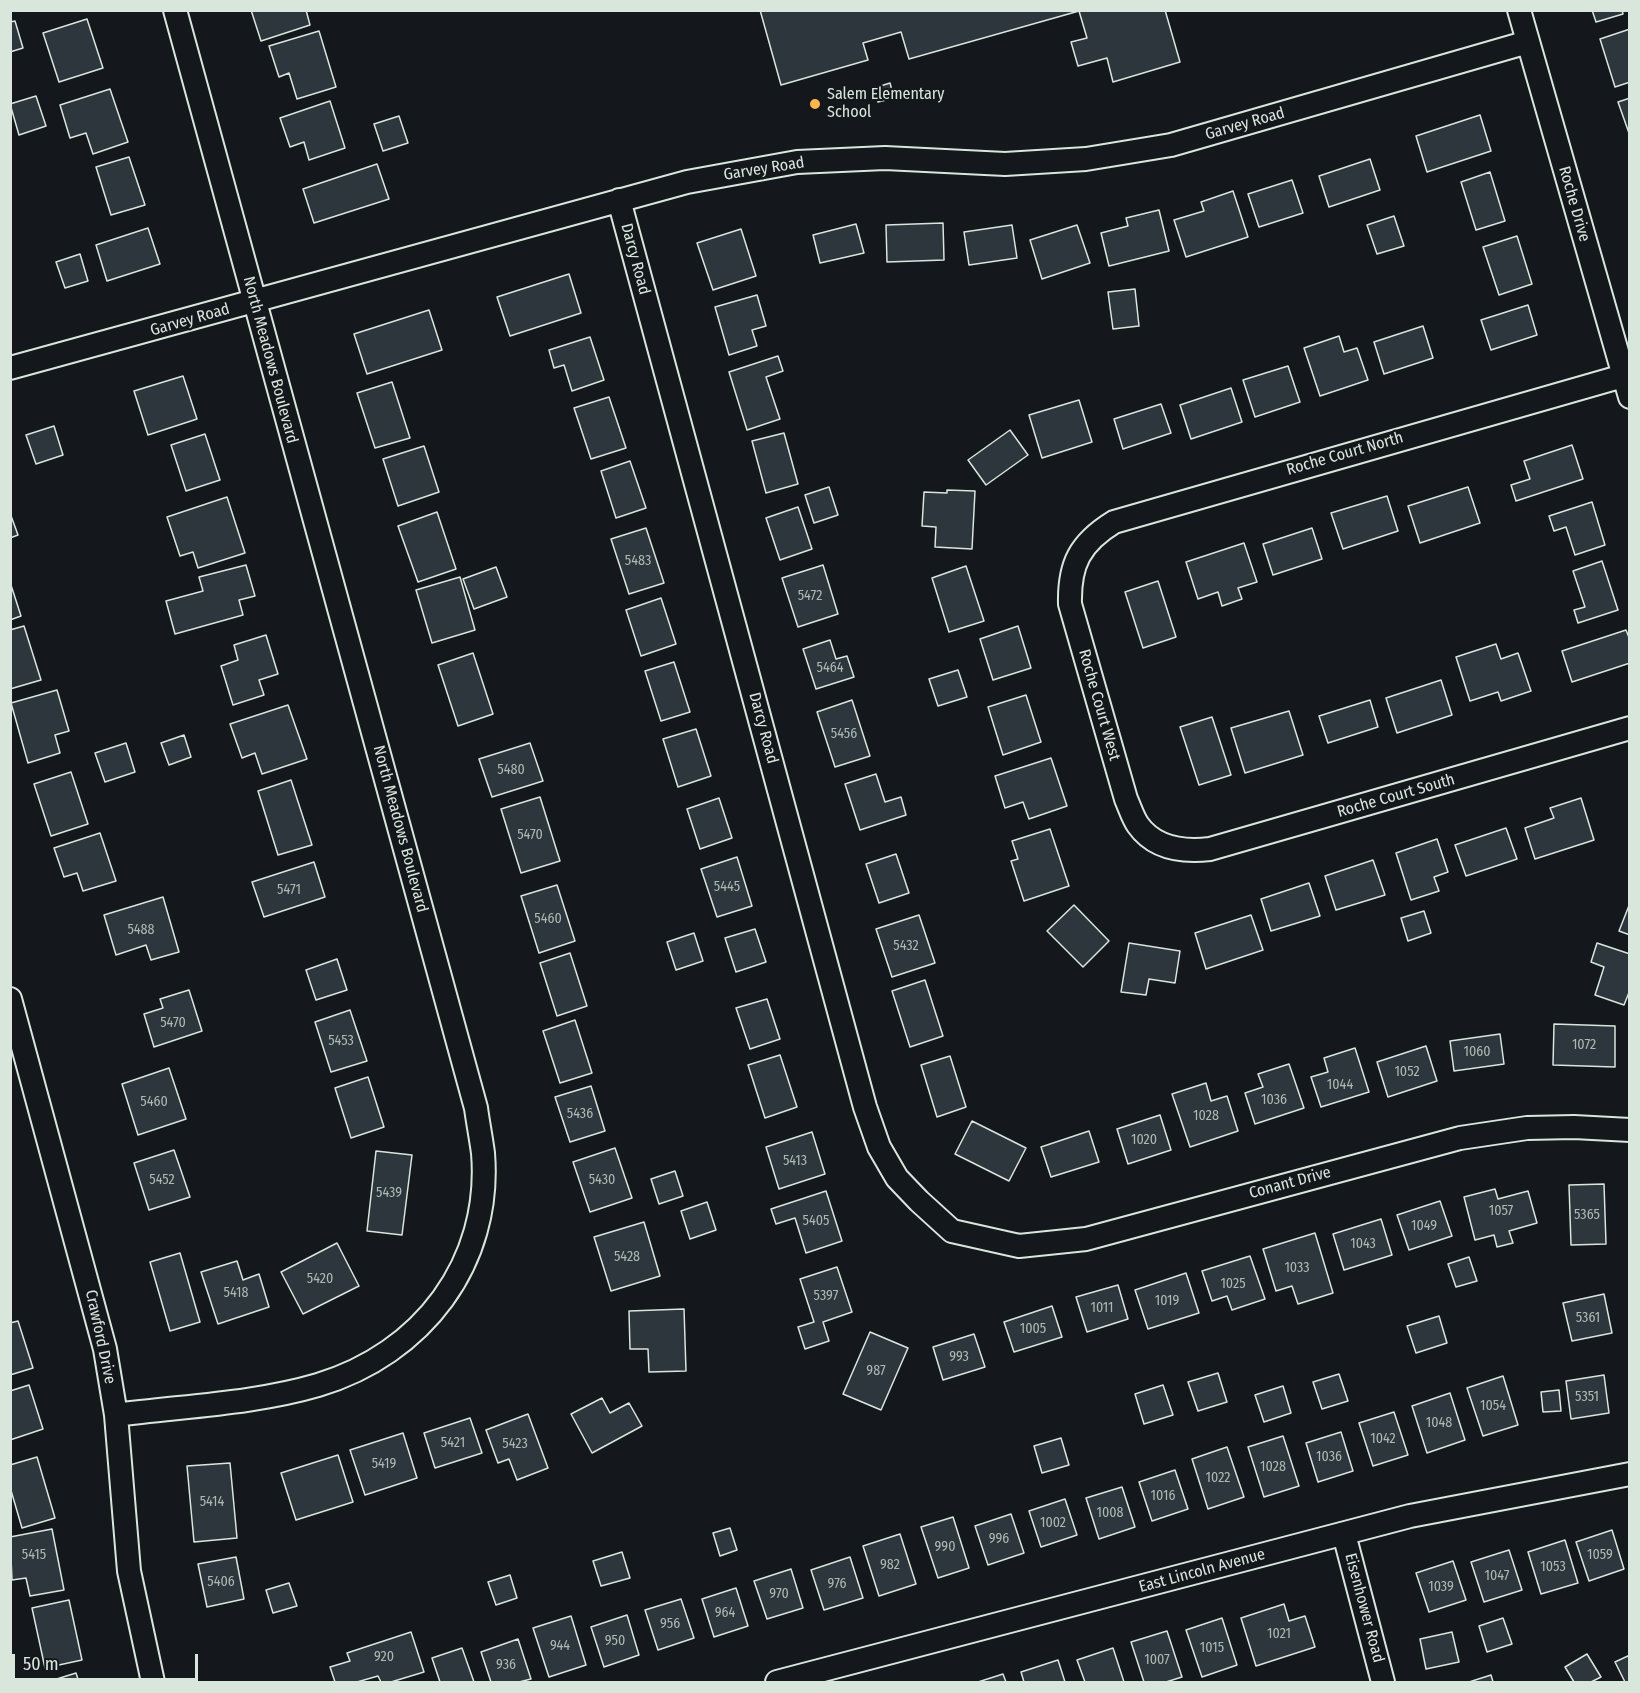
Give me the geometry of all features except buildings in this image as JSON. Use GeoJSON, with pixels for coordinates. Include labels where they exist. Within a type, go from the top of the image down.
{"type":"FeatureCollection","features":[{"type":"Feature","properties":{"kind":"street","name":"North Meadows Boulevard"},"geometry":{"type":"LineString","coordinates":[[116,1415],[265,1398],[319,1385],[372,1364],[416,1330],[453,1287],[472,1246],[481,1200],[483,1154],[476,1108],[175,10]]}},
{"type":"Feature","properties":{"kind":"street","name":"Roche Drive"},"geometry":{"type":"LineString","coordinates":[[1518,10],[1626,386]]}},
{"type":"Feature","properties":{"kind":"street","name":"Garvey Road"},"geometry":{"type":"LineString","coordinates":[[10,368],[687,182],[797,162],[885,158],[1005,164],[1086,159],[1171,145],[1528,42]]}},
{"type":"Feature","properties":{"kind":"street","name":"Darcy Road"},"geometry":{"type":"LineString","coordinates":[[619,200],[865,1107],[879,1147],[897,1178],[952,1232]]}},
{"type":"Feature","properties":{"kind":"street","name":"Roche Court North"},"geometry":{"type":"LineString","coordinates":[[1079,554],[1094,535],[1114,522],[1626,386]]}},
{"type":"Feature","properties":{"kind":"street","name":"Roche Court West"},"geometry":{"type":"LineString","coordinates":[[1079,554],[1069,578],[1070,604],[1126,800],[1138,826],[1161,844]]}},
{"type":"Feature","properties":{"kind":"street","name":"Roche Court South"},"geometry":{"type":"LineString","coordinates":[[1161,844],[1185,852],[1210,849],[1629,728]]}},
{"type":"Feature","properties":{"kind":"street","name":"Crawford Drive"},"geometry":{"type":"LineString","coordinates":[[10,999],[97,1319],[116,1415],[129,1571],[153,1683]]}},
{"type":"Feature","properties":{"kind":"street","name":"Conant Drive"},"geometry":{"type":"LineString","coordinates":[[952,1232],[1019,1246],[1086,1239],[1460,1138],[1527,1128],[1574,1127],[1629,1130]]}},
{"type":"Feature","properties":{"kind":"street","name":"East Lincoln Avenue"},"geometry":{"type":"LineString","coordinates":[[777,1683],[1344,1534],[1490,1499],[1629,1474]]}},
{"type":"Feature","properties":{"kind":"street","name":"Eisenhower Road"},"geometry":{"type":"LineString","coordinates":[[1344,1534],[1383,1683]]}},
{"type":"Feature","properties":{"kind":"place","name":"Salem Elementary School"},"geometry":{"type":"Point","coordinates":[815,104]}}]}
